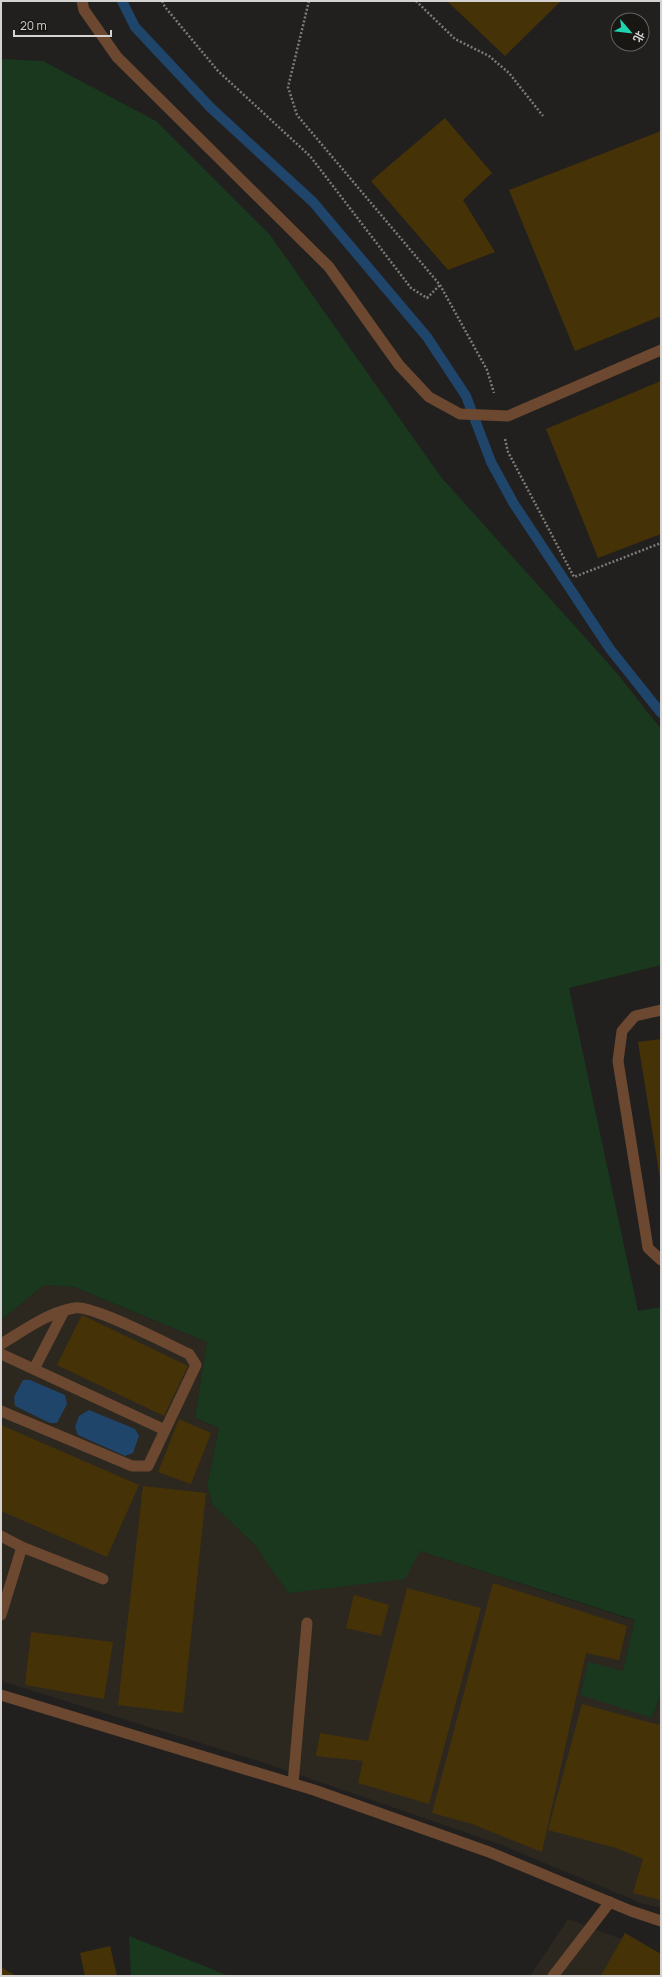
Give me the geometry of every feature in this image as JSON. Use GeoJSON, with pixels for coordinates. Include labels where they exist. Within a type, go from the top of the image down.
{"type":"FeatureCollection","features":[{"type":"Feature","properties":{"kind":"street"},"geometry":{"type":"LineString","coordinates":[[82,1],[84,10],[117,57],[329,267],[399,365],[429,397],[460,414],[508,416],[661,350]]}},
{"type":"Feature","properties":{"kind":"street"},"geometry":{"type":"LineString","coordinates":[[661,1010],[635,1016],[622,1031],[618,1061],[648,1248],[661,1260]]}},
{"type":"Feature","properties":{"kind":"street"},"geometry":{"type":"LineString","coordinates":[[1,1344],[50,1314],[76,1307],[100,1313],[189,1354],[196,1365],[148,1466],[132,1466],[1,1411]]}},
{"type":"Feature","properties":{"kind":"street"},"geometry":{"type":"LineString","coordinates":[[34,1369],[64,1311]]}},
{"type":"Feature","properties":{"kind":"street"},"geometry":{"type":"LineString","coordinates":[[1,1354],[165,1430]]}},
{"type":"Feature","properties":{"kind":"street"},"geometry":{"type":"LineString","coordinates":[[1,1536],[22,1547],[103,1579]]}},
{"type":"Feature","properties":{"kind":"street"},"geometry":{"type":"LineString","coordinates":[[1,1615],[22,1547]]}},
{"type":"Feature","properties":{"kind":"street"},"geometry":{"type":"LineString","coordinates":[[292,1784],[307,1623]]}},
{"type":"Feature","properties":{"kind":"street"},"geometry":{"type":"LineString","coordinates":[[1,1695],[292,1784],[488,1852],[610,1902],[661,1921]]}},
{"type":"Feature","properties":{"kind":"street"},"geometry":{"type":"LineString","coordinates":[[553,1976],[610,1902]]}},
{"type":"Feature","properties":{"kind":"path"},"geometry":{"type":"LineString","coordinates":[[162,1],[165,7],[218,71],[310,156],[411,288],[427,298],[440,285]]}},
{"type":"Feature","properties":{"kind":"path"},"geometry":{"type":"LineString","coordinates":[[310,1],[288,87],[297,115],[440,285],[487,370],[508,452],[574,577],[661,543]]}},
{"type":"Feature","properties":{"kind":"path"},"geometry":{"type":"LineString","coordinates":[[416,1],[455,39],[489,56],[509,73],[544,116]]}},
{"type":"Feature","properties":{"kind":"shaded area"},"geometry":{"type":"Polygon","coordinates":[[[44,1285],[73,1287],[207,1342],[195,1418],[219,1428],[207,1485],[213,1505],[255,1545],[288,1593],[420,1551],[635,1621],[623,1671],[652,1718],[661,1693],[661,1908],[641,1903],[499,1844],[262,1762],[1,1681],[1,1320],[44,1285]]]}},
{"type":"Feature","properties":{"kind":"shaded area"},"geometry":{"type":"Polygon","coordinates":[[[568,1919],[661,1954],[661,1976],[530,1976],[568,1919]]]}},
{"type":"Feature","properties":{"kind":"green space"},"geometry":{"type":"Polygon","coordinates":[[[1,59],[43,61],[156,121],[270,235],[441,477],[616,672],[661,729],[661,965],[569,988],[638,1311],[661,1307],[661,1693],[652,1718],[581,1695],[588,1662],[623,1671],[635,1620],[420,1551],[405,1579],[288,1593],[255,1545],[213,1505],[207,1485],[219,1428],[195,1418],[207,1342],[74,1287],[44,1285],[1,1320],[1,59]]]}},
{"type":"Feature","properties":{"kind":"green space"},"geometry":{"type":"Polygon","coordinates":[[[129,1936],[229,1976],[131,1976],[129,1936]]]}},
{"type":"Feature","properties":{"kind":"water"},"geometry":{"type":"Polygon","coordinates":[[[23,1380],[30,1380],[65,1395],[67,1404],[57,1423],[50,1423],[15,1406],[14,1397],[23,1380]]]}},
{"type":"Feature","properties":{"kind":"water"},"geometry":{"type":"Polygon","coordinates":[[[89,1410],[135,1429],[139,1436],[133,1453],[125,1456],[78,1435],[75,1427],[79,1416],[89,1410]]]}},
{"type":"Feature","properties":{"kind":"building"},"geometry":{"type":"Polygon","coordinates":[[[447,1],[561,1],[505,56],[447,1]]]}},
{"type":"Feature","properties":{"kind":"building"},"geometry":{"type":"Polygon","coordinates":[[[445,118],[492,173],[463,200],[495,252],[448,270],[371,181],[445,118]]]}},
{"type":"Feature","properties":{"kind":"building"},"geometry":{"type":"Polygon","coordinates":[[[661,131],[661,316],[575,351],[509,190],[661,131]]]}},
{"type":"Feature","properties":{"kind":"building"},"geometry":{"type":"Polygon","coordinates":[[[661,381],[661,534],[598,558],[546,429],[661,381]]]}},
{"type":"Feature","properties":{"kind":"building"},"geometry":{"type":"Polygon","coordinates":[[[661,1039],[661,1179],[660,1179],[638,1042],[661,1039]]]}},
{"type":"Feature","properties":{"kind":"building"},"geometry":{"type":"Polygon","coordinates":[[[82,1315],[188,1366],[164,1416],[57,1365],[82,1315]]]}},
{"type":"Feature","properties":{"kind":"building"},"geometry":{"type":"Polygon","coordinates":[[[179,1419],[211,1433],[191,1484],[158,1472],[179,1419]]]}},
{"type":"Feature","properties":{"kind":"building"},"geometry":{"type":"Polygon","coordinates":[[[1,1425],[139,1485],[107,1557],[1,1511],[1,1425]]]}},
{"type":"Feature","properties":{"kind":"building"},"geometry":{"type":"Polygon","coordinates":[[[143,1486],[206,1493],[183,1713],[118,1705],[143,1486]]]}},
{"type":"Feature","properties":{"kind":"building"},"geometry":{"type":"Polygon","coordinates":[[[493,1583],[627,1626],[619,1660],[586,1653],[542,1852],[472,1824],[432,1813],[493,1583]]]}},
{"type":"Feature","properties":{"kind":"building"},"geometry":{"type":"Polygon","coordinates":[[[407,1588],[481,1608],[429,1804],[358,1783],[363,1761],[316,1756],[320,1733],[368,1741],[407,1588]]]}},
{"type":"Feature","properties":{"kind":"building"},"geometry":{"type":"Polygon","coordinates":[[[354,1595],[389,1605],[381,1636],[346,1628],[354,1595]]]}},
{"type":"Feature","properties":{"kind":"building"},"geometry":{"type":"Polygon","coordinates":[[[31,1632],[113,1642],[104,1699],[25,1685],[31,1632]]]}},
{"type":"Feature","properties":{"kind":"building"},"geometry":{"type":"Polygon","coordinates":[[[582,1704],[659,1725],[661,1718],[661,1900],[633,1893],[643,1859],[616,1848],[548,1830],[582,1704]]]}},
{"type":"Feature","properties":{"kind":"building"},"geometry":{"type":"Polygon","coordinates":[[[625,1933],[661,1954],[661,1976],[601,1976],[625,1933]]]}},
{"type":"Feature","properties":{"kind":"building"},"geometry":{"type":"Polygon","coordinates":[[[110,1946],[117,1976],[85,1976],[80,1953],[110,1946]]]}},
{"type":"Feature","properties":{"kind":"building"},"geometry":{"type":"Polygon","coordinates":[[[1,1967],[16,1976],[1,1976],[1,1967]]]}},
{"type":"Feature","properties":{"kind":"waterway"},"geometry":{"type":"LineString","coordinates":[[122,1],[135,27],[211,108],[313,202],[427,337],[466,396],[491,462],[514,504],[610,649],[661,713]]}}]}
